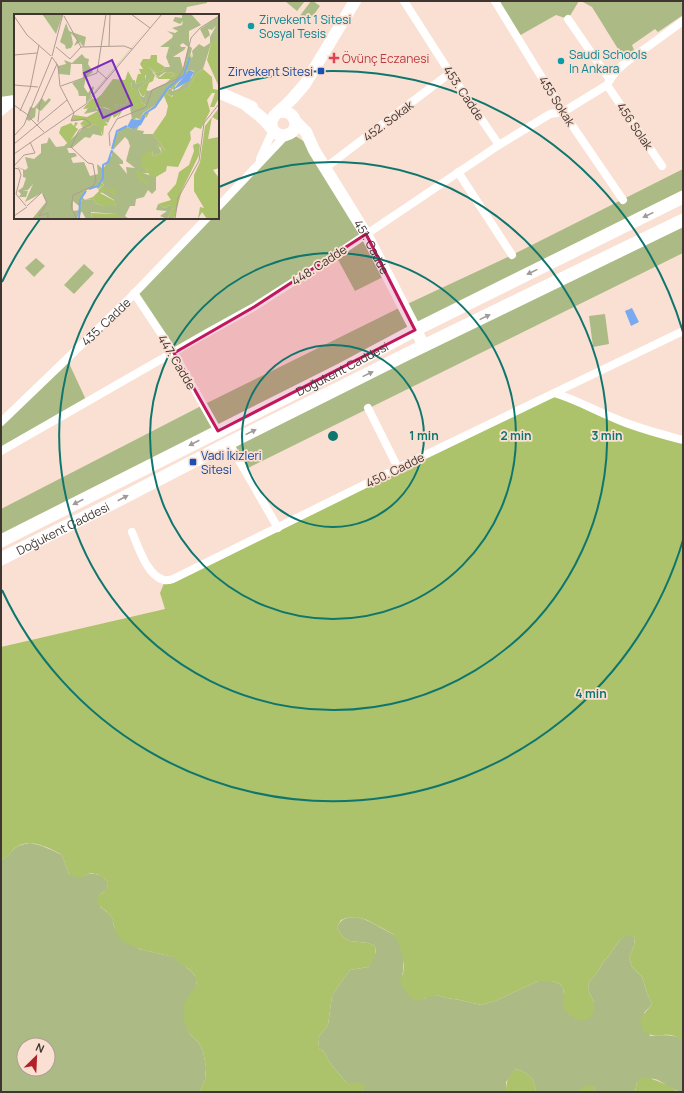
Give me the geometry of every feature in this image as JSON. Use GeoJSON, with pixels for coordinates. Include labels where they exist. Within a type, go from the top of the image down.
{"type":"FeatureCollection","features":[{"type":"Feature","properties":{"kind":"main road","name":"Doğukent Caddesi"},"geometry":{"type":"LineString","coordinates":[[1,541],[342,369],[415,330],[683,197]]}},
{"type":"Feature","properties":{"kind":"main road","name":"Doğukent Caddesi"},"geometry":{"type":"LineString","coordinates":[[1,559],[424,346],[683,220]]}},
{"type":"Feature","properties":{"kind":"street"},"geometry":{"type":"LineString","coordinates":[[254,170],[265,148],[272,129],[272,118],[305,84],[355,1]]}},
{"type":"Feature","properties":{"kind":"street","name":"453. Cadde"},"geometry":{"type":"LineString","coordinates":[[404,1],[450,73],[499,145]]}},
{"type":"Feature","properties":{"kind":"street","name":"455 Sokak"},"geometry":{"type":"LineString","coordinates":[[495,1],[563,112],[622,200]]}},
{"type":"Feature","properties":{"kind":"street","name":"456 Solak"},"geometry":{"type":"LineString","coordinates":[[568,19],[662,166]]}},
{"type":"Feature","properties":{"kind":"street","name":"448. Cadde"},"geometry":{"type":"LineString","coordinates":[[1,451],[254,307],[334,256],[499,145],[550,114],[563,112],[609,82],[627,61],[683,21]]}},
{"type":"Feature","properties":{"kind":"street","name":"452. Sokak"},"geometry":{"type":"LineString","coordinates":[[325,168],[450,73]]}},
{"type":"Feature","properties":{"kind":"street"},"geometry":{"type":"LineString","coordinates":[[219,206],[287,135],[293,131],[305,84]]}},
{"type":"Feature","properties":{"kind":"street"},"geometry":{"type":"LineString","coordinates":[[219,92],[245,104],[276,113],[283,111],[291,114],[306,132],[314,150]]}},
{"type":"Feature","properties":{"kind":"street"},"geometry":{"type":"LineString","coordinates":[[1,103],[14,101]]}},
{"type":"Feature","properties":{"kind":"street"},"geometry":{"type":"LineString","coordinates":[[1,112],[14,101]]}},
{"type":"Feature","properties":{"kind":"street"},"geometry":{"type":"LineString","coordinates":[[245,104],[262,117],[279,135],[297,137],[303,140],[314,150]]}},
{"type":"Feature","properties":{"kind":"street","name":"451. Cadde"},"geometry":{"type":"LineString","coordinates":[[314,150],[366,234],[424,346]]}},
{"type":"Feature","properties":{"kind":"street"},"geometry":{"type":"LineString","coordinates":[[458,172],[512,255]]}},
{"type":"Feature","properties":{"kind":"street","name":"435. Cadde"},"geometry":{"type":"LineString","coordinates":[[1,422],[134,293],[206,219]]}},
{"type":"Feature","properties":{"kind":"street","name":"447. Cadde"},"geometry":{"type":"LineString","coordinates":[[134,293],[174,353],[218,431]]}},
{"type":"Feature","properties":{"kind":"street","name":"450. Cadde"},"geometry":{"type":"LineString","coordinates":[[132,532],[147,566],[156,577],[165,581],[173,579],[398,468],[683,331]]}},
{"type":"Feature","properties":{"kind":"street"},"geometry":{"type":"LineString","coordinates":[[554,393],[570,398],[615,419],[652,432],[683,440]]}},
{"type":"Feature","properties":{"kind":"street"},"geometry":{"type":"LineString","coordinates":[[368,408],[398,468]]}},
{"type":"Feature","properties":{"kind":"street"},"geometry":{"type":"LineString","coordinates":[[229,443],[278,528]]}},
{"type":"Feature","properties":{"kind":"highlighted area"},"geometry":{"type":"Polygon","coordinates":[[[366,234],[415,330],[218,431],[174,353],[254,307],[366,234]]]}},
{"type":"Feature","properties":{"kind":"green space"},"geometry":{"type":"Polygon","coordinates":[[[1,1],[207,1],[207,3],[187,7],[185,14],[14,14],[14,102],[1,112],[1,1]]]}},
{"type":"Feature","properties":{"kind":"green space"},"geometry":{"type":"Polygon","coordinates":[[[285,1],[305,1],[297,11],[285,1]]]}},
{"type":"Feature","properties":{"kind":"green space"},"geometry":{"type":"Polygon","coordinates":[[[311,1],[320,6],[308,23],[299,17],[311,1]]]}},
{"type":"Feature","properties":{"kind":"green space"},"geometry":{"type":"Polygon","coordinates":[[[495,1],[579,1],[568,19],[556,15],[517,37],[495,1]]]}},
{"type":"Feature","properties":{"kind":"green space"},"geometry":{"type":"Polygon","coordinates":[[[581,1],[680,1],[683,4],[683,15],[658,32],[655,29],[632,45],[634,50],[623,57],[592,7],[581,1]]]}},
{"type":"Feature","properties":{"kind":"green space"},"geometry":{"type":"Polygon","coordinates":[[[291,135],[297,137],[308,144],[387,275],[355,291],[336,256],[174,353],[134,293],[206,219],[219,219],[219,206],[291,135]]]}},
{"type":"Feature","properties":{"kind":"green space"},"geometry":{"type":"Polygon","coordinates":[[[683,169],[683,197],[1,539],[1,509],[203,405],[403,306],[512,255],[683,169]]]}},
{"type":"Feature","properties":{"kind":"green space"},"geometry":{"type":"Polygon","coordinates":[[[683,220],[683,253],[244,470],[229,443],[683,220]]]}},
{"type":"Feature","properties":{"kind":"green space"},"geometry":{"type":"Polygon","coordinates":[[[36,258],[45,266],[34,277],[25,268],[36,258]]]}},
{"type":"Feature","properties":{"kind":"green space"},"geometry":{"type":"Polygon","coordinates":[[[84,264],[94,273],[74,294],[64,285],[84,264]]]}},
{"type":"Feature","properties":{"kind":"green space"},"geometry":{"type":"Polygon","coordinates":[[[605,314],[609,344],[593,347],[589,316],[605,314]]]}},
{"type":"Feature","properties":{"kind":"green space"},"geometry":{"type":"Polygon","coordinates":[[[67,359],[87,402],[1,451],[1,422],[67,359]]]}},
{"type":"Feature","properties":{"kind":"green space"},"geometry":{"type":"Polygon","coordinates":[[[554,393],[615,419],[683,440],[683,1040],[671,1035],[654,1036],[643,1031],[640,1019],[652,1004],[642,977],[632,967],[629,958],[634,946],[635,937],[628,935],[619,941],[589,982],[588,988],[594,1002],[594,1011],[590,1018],[580,1021],[568,1014],[563,1008],[563,988],[560,984],[552,981],[538,981],[495,1001],[481,1005],[437,995],[416,1001],[409,996],[401,985],[400,979],[403,974],[404,966],[398,941],[393,934],[367,920],[357,917],[346,918],[341,920],[337,927],[340,933],[344,938],[350,941],[368,943],[375,946],[375,955],[368,967],[350,970],[332,996],[328,1025],[318,1038],[319,1048],[325,1053],[330,1063],[347,1083],[361,1083],[366,1087],[361,1092],[200,1092],[205,1080],[206,1067],[203,1051],[199,1043],[189,1033],[183,1018],[184,1005],[190,993],[197,986],[194,974],[173,957],[136,948],[127,944],[117,935],[112,918],[108,912],[99,906],[97,900],[97,896],[105,891],[108,882],[97,874],[88,874],[83,877],[79,877],[69,874],[62,855],[45,847],[27,843],[15,848],[10,855],[1,859],[1,647],[165,609],[160,593],[165,581],[554,393]]]}},
{"type":"Feature","properties":{"kind":"green space"},"geometry":{"type":"Polygon","coordinates":[[[30,843],[43,846],[62,855],[69,874],[82,877],[88,874],[102,876],[108,884],[106,890],[100,894],[100,907],[110,915],[113,920],[114,927],[139,949],[174,957],[192,972],[196,978],[197,986],[189,1033],[199,1043],[203,1051],[206,1067],[205,1080],[200,1092],[1,1092],[1,859],[22,845],[30,843]]]}},
{"type":"Feature","properties":{"kind":"green space"},"geometry":{"type":"Polygon","coordinates":[[[357,917],[368,921],[394,935],[400,944],[403,956],[403,974],[401,979],[424,999],[429,996],[437,995],[481,1005],[495,1001],[538,981],[552,981],[560,984],[563,988],[564,994],[594,1002],[588,988],[589,982],[619,941],[628,934],[635,937],[634,946],[629,958],[632,967],[642,977],[652,1004],[644,1013],[650,1036],[663,1035],[683,1040],[683,1092],[675,1090],[660,1081],[648,1079],[637,1082],[635,1092],[593,1092],[595,1087],[578,1092],[536,1092],[532,1079],[525,1073],[516,1069],[506,1082],[506,1092],[361,1092],[363,1090],[361,1083],[347,1083],[332,1066],[325,1053],[319,1048],[318,1038],[328,1025],[332,996],[339,985],[350,970],[368,967],[376,952],[375,946],[368,943],[350,941],[344,938],[340,933],[337,927],[341,921],[347,918],[357,917]]]}},
{"type":"Feature","properties":{"kind":"green space"},"geometry":{"type":"Polygon","coordinates":[[[516,1069],[525,1073],[532,1079],[536,1092],[506,1092],[508,1079],[516,1069]]]}},
{"type":"Feature","properties":{"kind":"green space"},"geometry":{"type":"Polygon","coordinates":[[[642,1077],[661,1082],[678,1092],[635,1092],[637,1082],[642,1077]]]}},
{"type":"Feature","properties":{"kind":"green space"},"geometry":{"type":"Polygon","coordinates":[[[588,1084],[595,1087],[593,1092],[578,1092],[588,1084]]]}},
{"type":"Feature","properties":{"kind":"water"},"geometry":{"type":"Polygon","coordinates":[[[632,308],[639,322],[631,326],[625,311],[632,308]]]}},
{"type":"Feature","properties":{"kind":"place","name":"Zirvekent 1 Sitesi Sosyal Tesis"},"geometry":{"type":"Point","coordinates":[251,26]}},
{"type":"Feature","properties":{"kind":"place","name":"Övünç Eczanesi"},"geometry":{"type":"Point","coordinates":[334,58]}},
{"type":"Feature","properties":{"kind":"place","name":"Saudi Schools In Ankara"},"geometry":{"type":"Point","coordinates":[561,61]}},
{"type":"Feature","properties":{"kind":"place","name":"Zirvekent Sitesi"},"geometry":{"type":"Point","coordinates":[321,71]}},
{"type":"Feature","properties":{"kind":"place","name":"Vadi İkizleri Sitesi"},"geometry":{"type":"Point","coordinates":[193,462]}}]}
